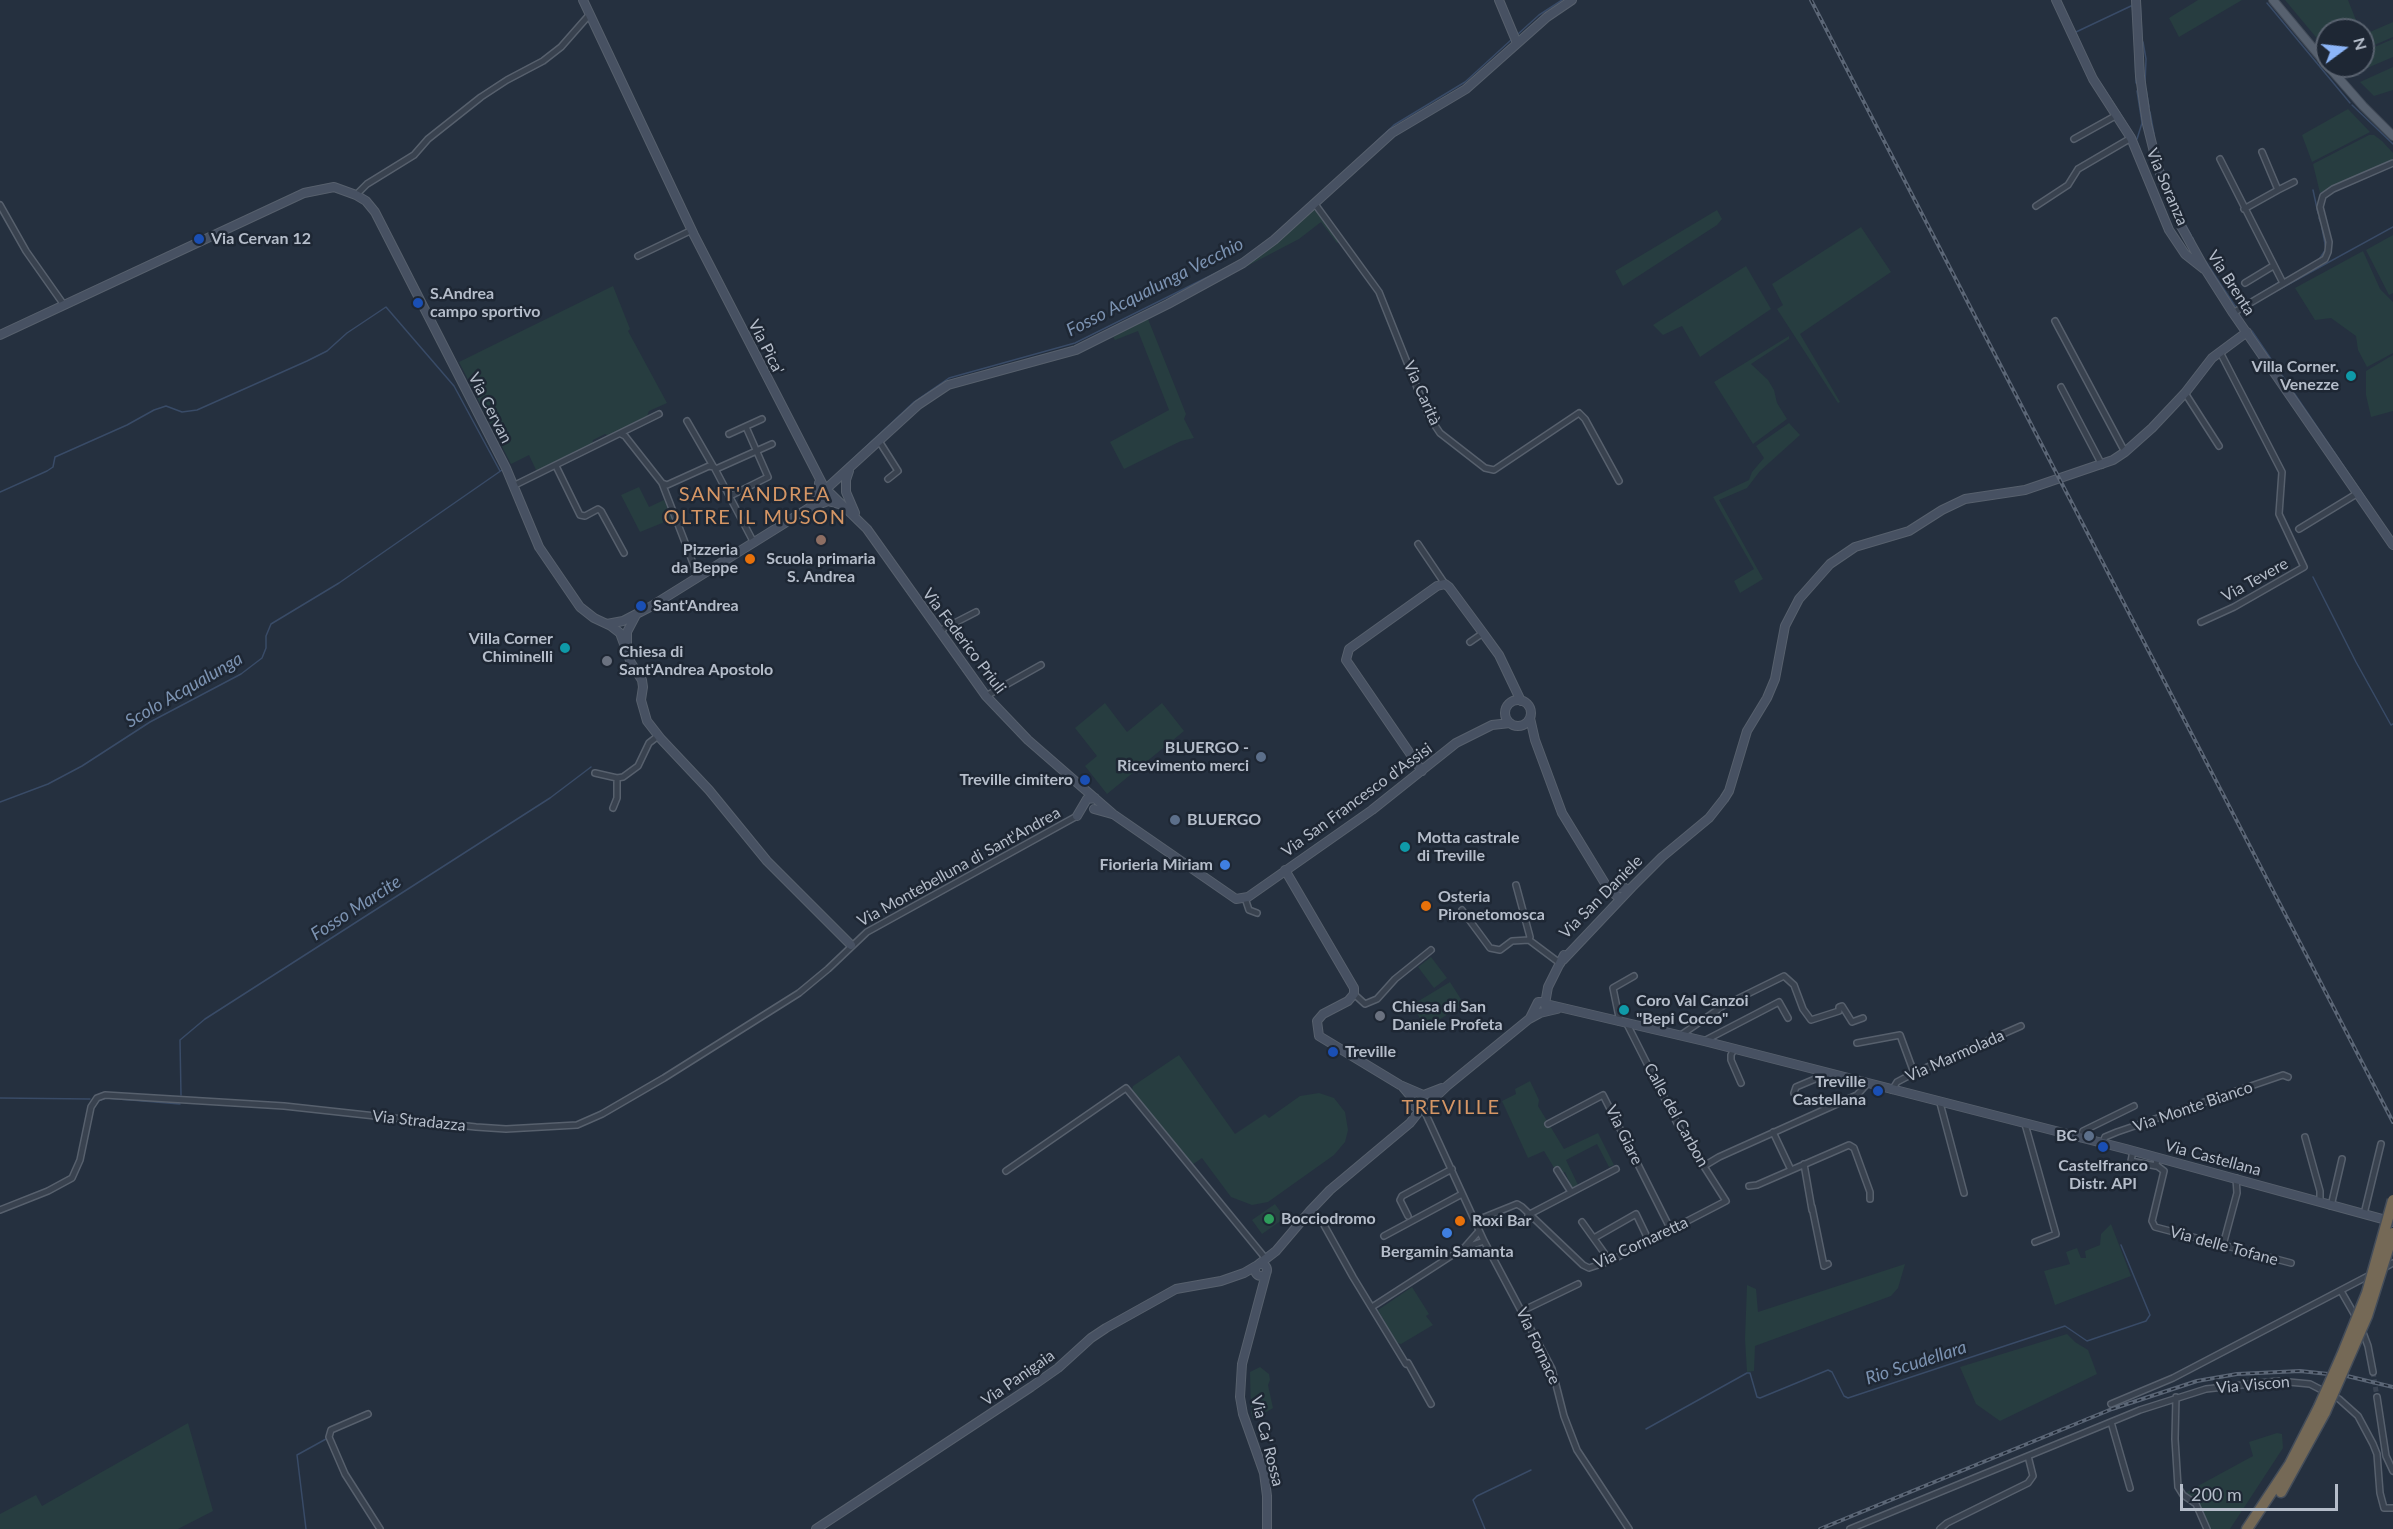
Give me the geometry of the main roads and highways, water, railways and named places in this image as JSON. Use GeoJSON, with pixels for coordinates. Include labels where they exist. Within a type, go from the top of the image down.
{"type":"FeatureCollection","features":[{"type":"Feature","properties":{"kind":"highway"},"geometry":{"type":"LineString","coordinates":[[2247,1529],[2322,1410],[2367,1293],[2393,1200]]}},
{"type":"Feature","properties":{"kind":"highway"},"geometry":{"type":"LineString","coordinates":[[2256,1529],[2291,1475],[2367,1316],[2393,1233]]}},
{"type":"Feature","properties":{"kind":"main road"},"geometry":{"type":"LineString","coordinates":[[2273,0],[2315,50]]}},
{"type":"Feature","properties":{"kind":"main road"},"geometry":{"type":"LineString","coordinates":[[2339,78],[2362,106],[2393,136]]}},
{"type":"Feature","properties":{"kind":"waterway","name":"Fosso Acqualunga Vecchio"},"geometry":{"type":"LineString","coordinates":[[1518,34],[1539,15],[1562,0]]}},
{"type":"Feature","properties":{"kind":"waterway"},"geometry":{"type":"LineString","coordinates":[[2132,0],[2133,16]]}},
{"type":"Feature","properties":{"kind":"waterway"},"geometry":{"type":"LineString","coordinates":[[2140,0],[2142,37]]}},
{"type":"Feature","properties":{"kind":"waterway"},"geometry":{"type":"LineString","coordinates":[[2061,2],[2081,44]]}},
{"type":"Feature","properties":{"kind":"waterway"},"geometry":{"type":"LineString","coordinates":[[2267,3],[2350,103]]}},
{"type":"Feature","properties":{"kind":"waterway"},"geometry":{"type":"LineString","coordinates":[[2076,32],[2131,6]]}},
{"type":"Feature","properties":{"kind":"waterway"},"geometry":{"type":"LineString","coordinates":[[2134,27],[2136,83]]}},
{"type":"Feature","properties":{"kind":"waterway","name":"Fosso Acqualunga Vecchio"},"geometry":{"type":"LineString","coordinates":[[1343,173],[1394,125],[1465,82],[1511,40]]}},
{"type":"Feature","properties":{"kind":"waterway"},"geometry":{"type":"LineString","coordinates":[[2143,42],[2146,59],[2145,84]]}},
{"type":"Feature","properties":{"kind":"waterway"},"geometry":{"type":"LineString","coordinates":[[2099,81],[2135,137],[2146,165]]}},
{"type":"Feature","properties":{"kind":"waterway"},"geometry":{"type":"LineString","coordinates":[[2146,89],[2149,107]]}},
{"type":"Feature","properties":{"kind":"waterway"},"geometry":{"type":"LineString","coordinates":[[2137,91],[2142,123],[2137,139]]}},
{"type":"Feature","properties":{"kind":"waterway"},"geometry":{"type":"LineString","coordinates":[[2352,105],[2393,144]]}},
{"type":"Feature","properties":{"kind":"waterway"},"geometry":{"type":"LineString","coordinates":[[2150,112],[2154,134]]}},
{"type":"Feature","properties":{"kind":"waterway"},"geometry":{"type":"LineString","coordinates":[[2158,152],[2161,162]]}},
{"type":"Feature","properties":{"kind":"waterway"},"geometry":{"type":"LineString","coordinates":[[2313,190],[2318,213]]}},
{"type":"Feature","properties":{"kind":"waterway"},"geometry":{"type":"LineString","coordinates":[[2178,209],[2181,214]]}},
{"type":"Feature","properties":{"kind":"waterway"},"geometry":{"type":"LineString","coordinates":[[2182,218],[2191,235]]}},
{"type":"Feature","properties":{"kind":"waterway"},"geometry":{"type":"LineString","coordinates":[[2319,218],[2321,223]]}},
{"type":"Feature","properties":{"kind":"waterway"},"geometry":{"type":"LineString","coordinates":[[2278,290],[2393,227]]}},
{"type":"Feature","properties":{"kind":"waterway"},"geometry":{"type":"LineString","coordinates":[[2320,258],[2326,249],[2322,228]]}},
{"type":"Feature","properties":{"kind":"waterway"},"geometry":{"type":"LineString","coordinates":[[2193,238],[2195,246]]}},
{"type":"Feature","properties":{"kind":"waterway"},"geometry":{"type":"LineString","coordinates":[[2206,262],[2235,306],[2238,306]]}},
{"type":"Feature","properties":{"kind":"waterway","name":"Fosso Acqualunga Vecchio"},"geometry":{"type":"LineString","coordinates":[[843,468],[914,402],[949,378],[1075,343],[1236,263]]}},
{"type":"Feature","properties":{"kind":"waterway"},"geometry":{"type":"LineString","coordinates":[[2258,295],[2278,283]]}},
{"type":"Feature","properties":{"kind":"waterway","name":"Fosso Acqualunga Vecchio"},"geometry":{"type":"LineString","coordinates":[[0,492],[47,471],[53,467],[55,457],[127,425],[154,410],[166,406],[182,412],[197,410],[307,361],[327,351],[347,333],[386,307],[454,386],[500,471]]}},
{"type":"Feature","properties":{"kind":"waterway"},"geometry":{"type":"LineString","coordinates":[[2252,331],[2389,533]]}},
{"type":"Feature","properties":{"kind":"waterway","name":"Scolo Acqualunga"},"geometry":{"type":"LineString","coordinates":[[0,802],[48,784],[82,766],[150,722],[241,674],[262,658],[271,624],[339,583],[502,470]]}},
{"type":"Feature","properties":{"kind":"waterway","name":"Rio Scudellara"},"geometry":{"type":"LineString","coordinates":[[2313,577],[2356,662],[2391,725],[2393,724]]}},
{"type":"Feature","properties":{"kind":"waterway","name":"Fosso Marcite"},"geometry":{"type":"LineString","coordinates":[[181,1095],[180,1040],[205,1019],[550,798],[591,767]]}},
{"type":"Feature","properties":{"kind":"waterway","name":"Fosso Marcite"},"geometry":{"type":"LineString","coordinates":[[0,1098],[90,1099]]}},
{"type":"Feature","properties":{"kind":"waterway","name":"Fosso Marcite"},"geometry":{"type":"LineString","coordinates":[[98,1101],[106,1098],[180,1104]]}},
{"type":"Feature","properties":{"kind":"waterway","name":"Rio Scudellara"},"geometry":{"type":"LineString","coordinates":[[1646,1429],[1747,1373],[1750,1373],[1757,1397],[1760,1398],[1828,1370],[1832,1372],[1844,1396],[1848,1398],[2065,1326],[2087,1341],[2146,1321],[2150,1315],[2121,1245]]}},
{"type":"Feature","properties":{"kind":"waterway"},"geometry":{"type":"LineString","coordinates":[[306,1529],[297,1455],[326,1439]]}},
{"type":"Feature","properties":{"kind":"waterway","name":"Rio Scudellara"},"geometry":{"type":"LineString","coordinates":[[1485,1529],[1473,1500],[1531,1470]]}},
{"type":"Feature","properties":{"kind":"tunnel"},"geometry":{"type":"LineString","coordinates":[[2373,1372],[2377,1397]]}},
{"type":"Feature","properties":{"kind":"railway"},"geometry":{"type":"LineString","coordinates":[[1811,0],[2393,1122]]}},
{"type":"Feature","properties":{"kind":"railway"},"geometry":{"type":"LineString","coordinates":[[1820,1529],[2112,1409],[2197,1381],[2237,1374],[2300,1371],[2347,1376],[2393,1387]]}},
{"type":"Feature","properties":{"kind":"place","name":"Via Cervan 12"},"geometry":{"type":"Point","coordinates":[199,239]}},
{"type":"Feature","properties":{"kind":"place","name":"S.Andrea campo sportivo"},"geometry":{"type":"Point","coordinates":[418,303]}},
{"type":"Feature","properties":{"kind":"place","name":"Villa Corner. Venezze"},"geometry":{"type":"Point","coordinates":[2351,376]}},
{"type":"Feature","properties":{"kind":"place","name":"Scuola primaria S. Andrea"},"geometry":{"type":"Point","coordinates":[821,540]}},
{"type":"Feature","properties":{"kind":"place","name":"Pizzeria da Beppe"},"geometry":{"type":"Point","coordinates":[750,559]}},
{"type":"Feature","properties":{"kind":"place","name":"Sant'Andrea"},"geometry":{"type":"Point","coordinates":[641,606]}},
{"type":"Feature","properties":{"kind":"place","name":"Villa Corner Chiminelli"},"geometry":{"type":"Point","coordinates":[565,648]}},
{"type":"Feature","properties":{"kind":"place","name":"Chiesa di Sant'Andrea Apostolo"},"geometry":{"type":"Point","coordinates":[607,661]}},
{"type":"Feature","properties":{"kind":"place","name":"BLUERGO - Ricevimento merci"},"geometry":{"type":"Point","coordinates":[1261,757]}},
{"type":"Feature","properties":{"kind":"place","name":"Treville cimitero"},"geometry":{"type":"Point","coordinates":[1085,780]}},
{"type":"Feature","properties":{"kind":"place","name":"BLUERGO"},"geometry":{"type":"Point","coordinates":[1175,820]}},
{"type":"Feature","properties":{"kind":"place","name":"Motta castrale di Treville"},"geometry":{"type":"Point","coordinates":[1405,847]}},
{"type":"Feature","properties":{"kind":"place","name":"Fiorieria Miriam"},"geometry":{"type":"Point","coordinates":[1225,865]}},
{"type":"Feature","properties":{"kind":"place","name":"Osteria Pironetomosca"},"geometry":{"type":"Point","coordinates":[1426,906]}},
{"type":"Feature","properties":{"kind":"place","name":"Coro Val Canzoi \"Bepi Cocco\""},"geometry":{"type":"Point","coordinates":[1624,1010]}},
{"type":"Feature","properties":{"kind":"place","name":"Chiesa di San Daniele Profeta"},"geometry":{"type":"Point","coordinates":[1380,1016]}},
{"type":"Feature","properties":{"kind":"place","name":"Treville"},"geometry":{"type":"Point","coordinates":[1333,1052]}},
{"type":"Feature","properties":{"kind":"place","name":"Treville Castellana"},"geometry":{"type":"Point","coordinates":[1878,1091]}},
{"type":"Feature","properties":{"kind":"place","name":"BC"},"geometry":{"type":"Point","coordinates":[2089,1136]}},
{"type":"Feature","properties":{"kind":"place","name":"Castelfranco Distr. API"},"geometry":{"type":"Point","coordinates":[2103,1147]}},
{"type":"Feature","properties":{"kind":"place","name":"Bocciodromo"},"geometry":{"type":"Point","coordinates":[1269,1219]}},
{"type":"Feature","properties":{"kind":"place","name":"Roxi Bar"},"geometry":{"type":"Point","coordinates":[1460,1221]}},
{"type":"Feature","properties":{"kind":"place","name":"Bergamin Samanta"},"geometry":{"type":"Point","coordinates":[1447,1233]}},
{"type":"Feature","properties":{"kind":"district","name":"SANT'ANDREA OLTRE IL MUSON"},"geometry":{"type":"Point","coordinates":[755,506]}},
{"type":"Feature","properties":{"kind":"district","name":"TREVILLE"},"geometry":{"type":"Point","coordinates":[1451,1108]}}]}
